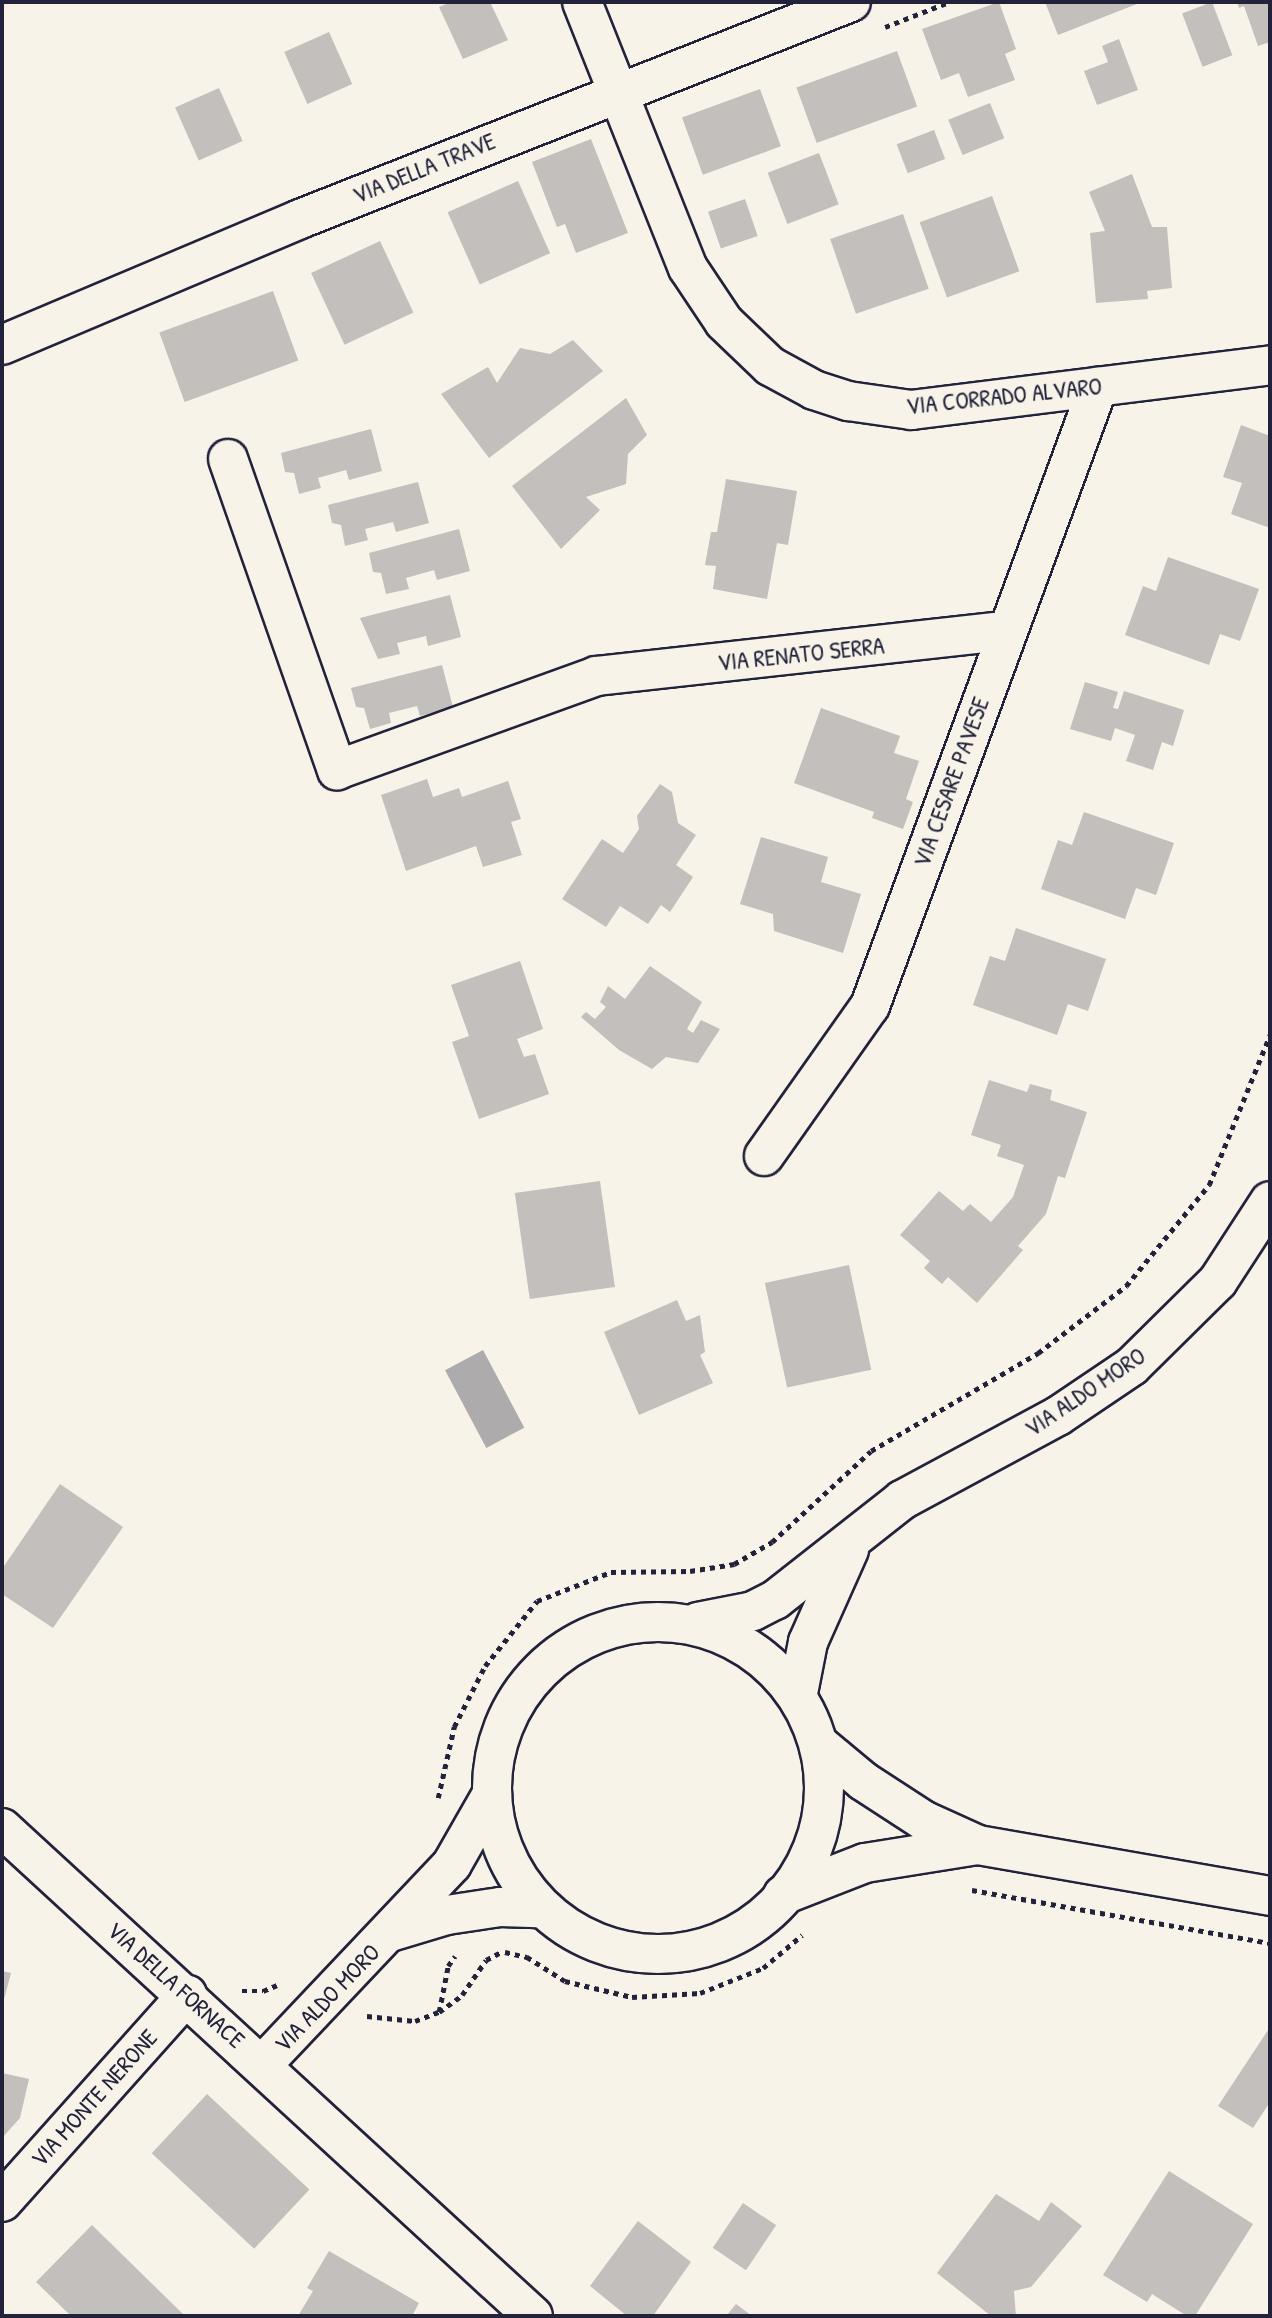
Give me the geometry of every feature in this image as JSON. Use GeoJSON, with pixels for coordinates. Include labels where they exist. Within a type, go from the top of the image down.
{"type":"FeatureCollection","features":[{"type":"Feature","properties":{"kind":"street","name":"VIA CORRADO ALVARO"},"geometry":{"type":"LineString","coordinates":[[582,2],[688,268],[724,322],[769,366],[814,390],[848,401],[911,410],[1270,365]]}},
{"type":"Feature","properties":{"kind":"street","name":"VIA DELLA TRAVE"},"geometry":{"type":"LineString","coordinates":[[2,345],[617,90],[851,2]]}},
{"type":"Feature","properties":{"kind":"street","name":"VIA CESARE PAVESE"},"geometry":{"type":"LineString","coordinates":[[764,1156],[870,1006],[1098,387]]}},
{"type":"Feature","properties":{"kind":"street","name":"VIA RENATO SERRA"},"geometry":{"type":"LineString","coordinates":[[228,459],[337,770],[596,676],[1006,631]]}},
{"type":"Feature","properties":{"kind":"street","name":"VIA ALDO MORO"},"geometry":{"type":"LineString","coordinates":[[696,1622],[733,1634],[768,1656],[798,1693],[820,1745],[824,1798],[811,1850],[783,1895],[741,1930],[716,1941],[690,1951],[636,1955],[582,1941],[538,1908],[505,1857],[492,1794],[500,1740],[526,1688],[566,1650],[624,1627],[696,1622],[753,1611],[775,1600],[902,1500],[1058,1416],[1132,1366],[1219,1281],[1270,1201]]}},
{"type":"Feature","properties":{"kind":"street","name":"VIA ALDO MORO"},"geometry":{"type":"LineString","coordinates":[[798,1693],[817,1620],[856,1535]]}},
{"type":"Feature","properties":{"kind":"street","name":"VIA ALDO MORO"},"geometry":{"type":"LineString","coordinates":[[820,1745],[863,1781],[923,1820],[978,1845],[1270,1896]]}},
{"type":"Feature","properties":{"kind":"street","name":"VIA ALDO MORO"},"geometry":{"type":"LineString","coordinates":[[263,2064],[452,1864],[492,1794]]}},
{"type":"Feature","properties":{"kind":"street","name":"VIA DELLA FORNACE"},"geometry":{"type":"LineString","coordinates":[[2,1828],[263,2064],[533,2316]]}},
{"type":"Feature","properties":{"kind":"street","name":"VIA ALDO MORO"},"geometry":{"type":"LineString","coordinates":[[783,1895],[865,1863],[978,1845]]}},
{"type":"Feature","properties":{"kind":"street","name":"VIA ALDO MORO"},"geometry":{"type":"LineString","coordinates":[[390,1932],[447,1915],[500,1907],[538,1908]]}},
{"type":"Feature","properties":{"kind":"street","name":"VIA MONTE NERONE"},"geometry":{"type":"LineString","coordinates":[[2,2202],[178,1987]]}},
{"type":"Feature","properties":{"kind":"path"},"geometry":{"type":"LineString","coordinates":[[437,1805],[454,1727],[485,1666],[537,1601],[611,1572],[690,1571],[734,1564],[772,1542],[819,1494],[871,1451],[1038,1353],[1126,1286],[1209,1185],[1270,1035]]}},
{"type":"Feature","properties":{"kind":"path"},"geometry":{"type":"LineString","coordinates":[[965,1889],[1270,1943]]}},
{"type":"Feature","properties":{"kind":"path"},"geometry":{"type":"LineString","coordinates":[[494,1945],[502,1951],[527,1957],[565,1980],[632,1997],[700,1993],[763,1968],[805,1932]]}},
{"type":"Feature","properties":{"kind":"path"},"geometry":{"type":"LineString","coordinates":[[439,2012],[448,1966],[461,1947]]}},
{"type":"Feature","properties":{"kind":"path"},"geometry":{"type":"LineString","coordinates":[[367,2016],[415,2021],[439,2012],[462,1996],[486,1960],[502,1951]]}},
{"type":"Feature","properties":{"kind":"path"},"geometry":{"type":"LineString","coordinates":[[233,1983],[242,1992],[264,1991],[285,1981]]}},
{"type":"Feature","properties":{"kind":"shaded area"},"geometry":{"type":"Polygon","coordinates":[[[483,1350],[524,1428],[486,1448],[445,1370],[483,1350]]]}},
{"type":"Feature","properties":{"kind":"building"},"geometry":{"type":"Polygon","coordinates":[[[451,2],[490,2],[508,40],[463,59],[439,7],[451,2]]]}},
{"type":"Feature","properties":{"kind":"building"},"geometry":{"type":"Polygon","coordinates":[[[999,2],[1016,49],[1005,54],[1015,80],[968,97],[959,73],[941,80],[922,29],[999,2]]]}},
{"type":"Feature","properties":{"kind":"building"},"geometry":{"type":"Polygon","coordinates":[[[1045,2],[1142,2],[1058,35],[1045,2]]]}},
{"type":"Feature","properties":{"kind":"building"},"geometry":{"type":"Polygon","coordinates":[[[1212,2],[1232,55],[1203,67],[1182,13],[1212,2]]]}},
{"type":"Feature","properties":{"kind":"building"},"geometry":{"type":"Polygon","coordinates":[[[1237,2],[1270,2],[1270,42],[1258,46],[1244,6],[1239,8],[1237,2]]]}},
{"type":"Feature","properties":{"kind":"building"},"geometry":{"type":"Polygon","coordinates":[[[329,32],[352,84],[307,104],[284,52],[329,32]]]}},
{"type":"Feature","properties":{"kind":"building"},"geometry":{"type":"Polygon","coordinates":[[[1119,39],[1138,90],[1097,105],[1084,71],[1108,62],[1102,46],[1119,39]]]}},
{"type":"Feature","properties":{"kind":"building"},"geometry":{"type":"Polygon","coordinates":[[[897,51],[917,106],[817,143],[796,88],[897,51]]]}},
{"type":"Feature","properties":{"kind":"building"},"geometry":{"type":"Polygon","coordinates":[[[219,88],[243,141],[199,161],[175,108],[219,88]]]}},
{"type":"Feature","properties":{"kind":"building"},"geometry":{"type":"Polygon","coordinates":[[[760,89],[781,146],[703,175],[682,117],[760,89]]]}},
{"type":"Feature","properties":{"kind":"building"},"geometry":{"type":"Polygon","coordinates":[[[990,103],[1004,138],[963,155],[948,120],[990,103]]]}},
{"type":"Feature","properties":{"kind":"building"},"geometry":{"type":"Polygon","coordinates":[[[934,130],[945,159],[908,173],[897,144],[934,130]]]}},
{"type":"Feature","properties":{"kind":"building"},"geometry":{"type":"Polygon","coordinates":[[[591,139],[628,233],[576,253],[565,224],[557,227],[532,162],[591,139]]]}},
{"type":"Feature","properties":{"kind":"building"},"geometry":{"type":"Polygon","coordinates":[[[819,153],[839,204],[787,224],[768,173],[819,153]]]}},
{"type":"Feature","properties":{"kind":"building"},"geometry":{"type":"Polygon","coordinates":[[[1132,174],[1152,227],[1167,227],[1172,288],[1147,291],[1148,299],[1096,303],[1090,233],[1105,231],[1089,192],[1132,174]]]}},
{"type":"Feature","properties":{"kind":"building"},"geometry":{"type":"Polygon","coordinates":[[[518,181],[550,253],[480,284],[448,212],[518,181]]]}},
{"type":"Feature","properties":{"kind":"building"},"geometry":{"type":"Polygon","coordinates":[[[992,196],[1019,271],[947,298],[920,222],[992,196]]]}},
{"type":"Feature","properties":{"kind":"building"},"geometry":{"type":"Polygon","coordinates":[[[745,199],[758,236],[721,249],[708,212],[745,199]]]}},
{"type":"Feature","properties":{"kind":"building"},"geometry":{"type":"Polygon","coordinates":[[[903,214],[929,289],[856,314],[830,239],[903,214]]]}},
{"type":"Feature","properties":{"kind":"building"},"geometry":{"type":"Polygon","coordinates":[[[380,241],[413,313],[345,345],[311,273],[380,241]]]}},
{"type":"Feature","properties":{"kind":"building"},"geometry":{"type":"Polygon","coordinates":[[[273,291],[298,361],[185,402],[159,332],[273,291]]]}},
{"type":"Feature","properties":{"kind":"building"},"geometry":{"type":"Polygon","coordinates":[[[573,340],[603,371],[489,458],[441,394],[488,367],[497,383],[520,348],[550,354],[573,340]]]}},
{"type":"Feature","properties":{"kind":"building"},"geometry":{"type":"Polygon","coordinates":[[[626,398],[647,435],[628,454],[626,484],[586,497],[600,510],[561,549],[512,486],[626,398]]]}},
{"type":"Feature","properties":{"kind":"building"},"geometry":{"type":"Polygon","coordinates":[[[1241,425],[1270,436],[1270,528],[1231,514],[1242,483],[1223,477],[1241,425]]]}},
{"type":"Feature","properties":{"kind":"building"},"geometry":{"type":"Polygon","coordinates":[[[371,429],[382,471],[349,480],[346,470],[318,478],[321,488],[299,494],[294,473],[285,472],[281,453],[371,429]]]}},
{"type":"Feature","properties":{"kind":"building"},"geometry":{"type":"Polygon","coordinates":[[[726,479],[797,491],[788,545],[777,543],[767,599],[713,589],[716,566],[705,565],[711,532],[717,532],[726,479]]]}},
{"type":"Feature","properties":{"kind":"building"},"geometry":{"type":"Polygon","coordinates":[[[418,482],[429,523],[396,532],[393,522],[365,529],[368,540],[345,546],[341,525],[332,523],[328,505],[418,482]]]}},
{"type":"Feature","properties":{"kind":"building"},"geometry":{"type":"Polygon","coordinates":[[[459,529],[470,571],[437,580],[434,570],[406,578],[409,589],[386,594],[381,573],[373,572],[369,553],[459,529]]]}},
{"type":"Feature","properties":{"kind":"building"},"geometry":{"type":"Polygon","coordinates":[[[1168,557],[1259,589],[1240,641],[1220,634],[1209,665],[1125,635],[1143,586],[1156,591],[1168,557]]]}},
{"type":"Feature","properties":{"kind":"building"},"geometry":{"type":"Polygon","coordinates":[[[450,595],[461,637],[428,646],[426,636],[397,643],[400,654],[378,659],[360,618],[450,595]]]}},
{"type":"Feature","properties":{"kind":"building"},"geometry":{"type":"Polygon","coordinates":[[[442,665],[453,707],[420,716],[417,706],[389,713],[391,723],[370,729],[364,708],[356,707],[351,688],[442,665]]]}},
{"type":"Feature","properties":{"kind":"building"},"geometry":{"type":"Polygon","coordinates":[[[1085,682],[1118,692],[1113,708],[1118,709],[1124,691],[1184,710],[1173,746],[1162,742],[1153,770],[1126,761],[1135,735],[1115,728],[1111,741],[1070,729],[1085,682]]]}},
{"type":"Feature","properties":{"kind":"building"},"geometry":{"type":"Polygon","coordinates":[[[821,708],[900,736],[894,753],[919,761],[906,799],[913,802],[903,829],[872,818],[874,812],[794,783],[821,708]]]}},
{"type":"Feature","properties":{"kind":"building"},"geometry":{"type":"Polygon","coordinates":[[[427,779],[433,797],[459,788],[462,797],[508,781],[521,819],[511,822],[522,855],[483,867],[476,846],[406,871],[381,795],[427,779]]]}},
{"type":"Feature","properties":{"kind":"building"},"geometry":{"type":"Polygon","coordinates":[[[660,784],[672,792],[678,823],[696,835],[676,865],[693,877],[670,912],[661,905],[648,924],[620,906],[606,927],[562,899],[602,839],[623,853],[639,829],[637,816],[660,784]]]}},
{"type":"Feature","properties":{"kind":"building"},"geometry":{"type":"Polygon","coordinates":[[[1084,812],[1174,843],[1156,895],[1136,888],[1125,919],[1041,889],[1058,840],[1072,845],[1084,812]]]}},
{"type":"Feature","properties":{"kind":"building"},"geometry":{"type":"Polygon","coordinates":[[[761,837],[828,857],[821,882],[861,894],[843,953],[774,931],[773,914],[740,904],[761,837]]]}},
{"type":"Feature","properties":{"kind":"building"},"geometry":{"type":"Polygon","coordinates":[[[1016,928],[1106,959],[1088,1011],[1068,1004],[1057,1035],[973,1005],[990,956],[1005,961],[1016,928]]]}},
{"type":"Feature","properties":{"kind":"building"},"geometry":{"type":"Polygon","coordinates":[[[520,961],[543,1029],[517,1039],[524,1057],[535,1054],[549,1094],[479,1119],[452,1042],[469,1036],[451,985],[520,961]]]}},
{"type":"Feature","properties":{"kind":"building"},"geometry":{"type":"Polygon","coordinates":[[[650,966],[702,1002],[687,1029],[693,1033],[701,1020],[720,1029],[698,1063],[666,1057],[652,1069],[619,1050],[581,1017],[586,1012],[595,1019],[606,1007],[600,1002],[608,986],[625,999],[650,966]]]}},
{"type":"Feature","properties":{"kind":"building"},"geometry":{"type":"Polygon","coordinates":[[[989,1080],[1027,1092],[1030,1084],[1052,1090],[1050,1100],[1087,1112],[1065,1178],[1058,1176],[1046,1214],[1018,1246],[1023,1250],[977,1303],[948,1277],[942,1284],[924,1268],[930,1261],[900,1235],[939,1191],[963,1211],[970,1204],[991,1222],[1013,1197],[1024,1165],[997,1156],[1001,1145],[971,1135],[989,1080]]]}},
{"type":"Feature","properties":{"kind":"building"},"geometry":{"type":"Polygon","coordinates":[[[600,1181],[615,1287],[530,1299],[515,1193],[600,1181]]]}},
{"type":"Feature","properties":{"kind":"building"},"geometry":{"type":"Polygon","coordinates":[[[849,1265],[871,1370],[787,1388],[765,1283],[849,1265]]]}},
{"type":"Feature","properties":{"kind":"building"},"geometry":{"type":"Polygon","coordinates":[[[677,1300],[686,1321],[700,1315],[705,1352],[700,1355],[713,1383],[639,1415],[604,1332],[677,1300]]]}},
{"type":"Feature","properties":{"kind":"building"},"geometry":{"type":"Polygon","coordinates":[[[60,1484],[123,1527],[53,1628],[2,1594],[2,1569],[60,1484]]]}},
{"type":"Feature","properties":{"kind":"building"},"geometry":{"type":"Polygon","coordinates":[[[2,1971],[11,1973],[3,2003],[2,2003],[2,1971]]]}},
{"type":"Feature","properties":{"kind":"building"},"geometry":{"type":"Polygon","coordinates":[[[1270,2027],[1270,2102],[1253,2128],[1218,2106],[1270,2027]]]}},
{"type":"Feature","properties":{"kind":"building"},"geometry":{"type":"Polygon","coordinates":[[[2,2073],[29,2079],[20,2118],[2,2138],[2,2073]]]}},
{"type":"Feature","properties":{"kind":"building"},"geometry":{"type":"Polygon","coordinates":[[[207,2094],[309,2189],[254,2249],[152,2153],[207,2094]]]}},
{"type":"Feature","properties":{"kind":"building"},"geometry":{"type":"Polygon","coordinates":[[[1169,2171],[1253,2224],[1195,2316],[1187,2316],[1152,2294],[1147,2302],[1103,2275],[1169,2171]]]}},
{"type":"Feature","properties":{"kind":"building"},"geometry":{"type":"Polygon","coordinates":[[[996,2194],[1039,2221],[1051,2202],[1082,2226],[1031,2287],[1014,2291],[1016,2316],[991,2316],[937,2273],[996,2194]]]}},
{"type":"Feature","properties":{"kind":"building"},"geometry":{"type":"Polygon","coordinates":[[[743,2203],[776,2225],[746,2270],[713,2248],[743,2203]]]}},
{"type":"Feature","properties":{"kind":"building"},"geometry":{"type":"Polygon","coordinates":[[[638,2221],[691,2262],[653,2316],[627,2316],[590,2286],[638,2221]]]}},
{"type":"Feature","properties":{"kind":"building"},"geometry":{"type":"Polygon","coordinates":[[[92,2225],[185,2316],[71,2316],[36,2282],[92,2225]]]}},
{"type":"Feature","properties":{"kind":"building"},"geometry":{"type":"Polygon","coordinates":[[[329,2251],[419,2303],[412,2316],[298,2316],[313,2291],[307,2288],[329,2251]]]}},
{"type":"Feature","properties":{"kind":"building"},"geometry":{"type":"Polygon","coordinates":[[[736,2304],[752,2316],[726,2316],[736,2304]]]}}]}
